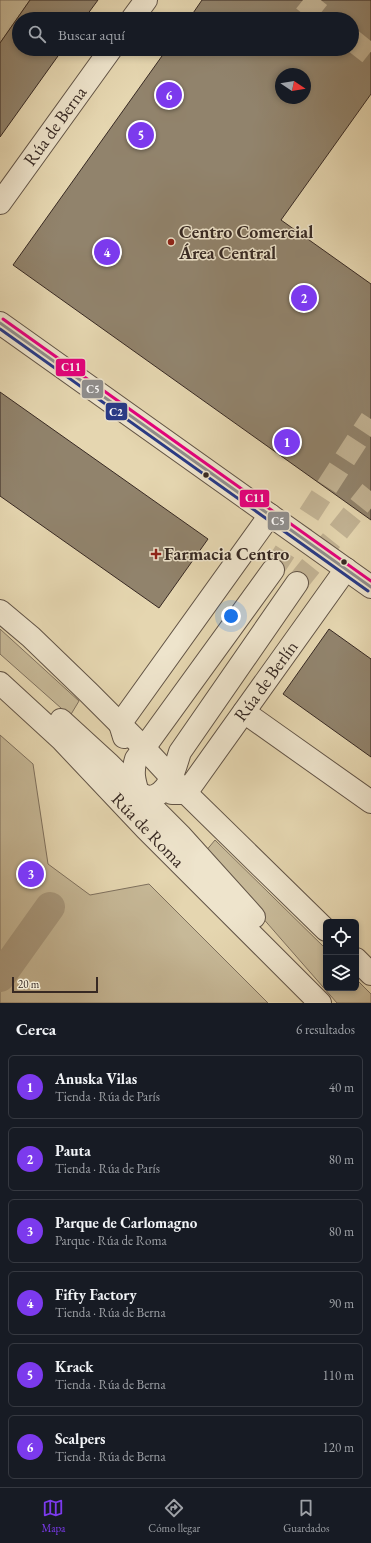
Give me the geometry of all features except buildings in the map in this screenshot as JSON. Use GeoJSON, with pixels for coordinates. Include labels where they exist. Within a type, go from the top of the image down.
{"type":"FeatureCollection","features":[{"type":"Feature","properties":{"kind":"street"},"geometry":{"type":"LineString","coordinates":[[137,12],[146,0]]}},
{"type":"Feature","properties":{"kind":"street","name":"Rúa de Berna"},"geometry":{"type":"LineString","coordinates":[[0,203],[106,56]]}},
{"type":"Feature","properties":{"kind":"street"},"geometry":{"type":"LineString","coordinates":[[0,323],[371,587]]}},
{"type":"Feature","properties":{"kind":"street"},"geometry":{"type":"LineString","coordinates":[[120,724],[270,515]]}},
{"type":"Feature","properties":{"kind":"street","name":"Rúa de Berlín"},"geometry":{"type":"LineString","coordinates":[[172,788],[244,712],[346,569]]}},
{"type":"Feature","properties":{"kind":"street"},"geometry":{"type":"LineString","coordinates":[[144,748],[273,570]]}},
{"type":"Feature","properties":{"kind":"street","name":"Rúa de Berlín"},"geometry":{"type":"LineString","coordinates":[[172,788],[180,752],[297,583]]}},
{"type":"Feature","properties":{"kind":"street","name":"Rúa de Roma"},"geometry":{"type":"LineString","coordinates":[[0,611],[31,637],[144,748],[172,788],[323,927]]}},
{"type":"Feature","properties":{"kind":"street","name":"Rúa de Roma"},"geometry":{"type":"LineString","coordinates":[[0,667],[56,715],[182,836],[259,923],[295,979]]}},
{"type":"Feature","properties":{"kind":"street","name":"Rúa de Roma"},"geometry":{"type":"LineString","coordinates":[[0,684],[62,740],[146,829],[320,1003]]}},
{"type":"Feature","properties":{"kind":"street"},"geometry":{"type":"LineString","coordinates":[[244,712],[371,802]]}},
{"type":"Feature","properties":{"kind":"street","name":"Rúa de Roma"},"geometry":{"type":"LineString","coordinates":[[120,724],[133,769],[134,782],[138,793]]}},
{"type":"Feature","properties":{"kind":"street","name":"Rúa de Roma"},"geometry":{"type":"LineString","coordinates":[[133,769],[136,759],[144,748]]}},
{"type":"Feature","properties":{"kind":"street","name":"Rúa de Roma"},"geometry":{"type":"LineString","coordinates":[[138,793],[149,797],[172,788]]}},
{"type":"Feature","properties":{"kind":"street"},"geometry":{"type":"LineString","coordinates":[[359,962],[371,974]]}},
{"type":"Feature","properties":{"kind":"shaded area"},"geometry":{"type":"Polygon","coordinates":[[[0,0],[30,0],[22,12],[12,12],[12,26],[0,43],[0,0]]]}},
{"type":"Feature","properties":{"kind":"shaded area"},"geometry":{"type":"Polygon","coordinates":[[[0,629],[79,701],[70,716],[0,654],[0,629]]]}},
{"type":"Feature","properties":{"kind":"shaded area"},"geometry":{"type":"Polygon","coordinates":[[[0,735],[33,764],[48,864],[90,895],[149,884],[268,1003],[0,1003],[0,735]]]}},
{"type":"Feature","properties":{"kind":"shaded area"},"geometry":{"type":"Polygon","coordinates":[[[215,840],[323,946],[323,987],[205,852],[215,840]]]}},
{"type":"Feature","properties":{"kind":"shaded area"},"geometry":{"type":"Polygon","coordinates":[[[359,982],[371,994],[371,1003],[337,1003],[327,991],[359,991],[359,982]]]}},
{"type":"Feature","properties":{"kind":"waterway"},"geometry":{"type":"LineString","coordinates":[[0,977],[50,907]]}},
{"type":"Feature","properties":{"kind":"tunnel"},"geometry":{"type":"LineString","coordinates":[[303,0],[318,12]]}},
{"type":"Feature","properties":{"kind":"tunnel"},"geometry":{"type":"LineString","coordinates":[[359,46],[371,55]]}},
{"type":"Feature","properties":{"kind":"tunnel"},"geometry":{"type":"LineString","coordinates":[[273,570],[371,419]]}},
{"type":"Feature","properties":{"kind":"tunnel"},"geometry":{"type":"LineString","coordinates":[[297,583],[371,491]]}},
{"type":"Feature","properties":{"kind":"transit line","name":"C11"},"geometry":{"type":"LineString","coordinates":[[3,319],[371,581]]}},
{"type":"Feature","properties":{"kind":"transit line","name":"C5"},"geometry":{"type":"LineString","coordinates":[[0,323],[371,587]]}},
{"type":"Feature","properties":{"kind":"transit line","name":"C2"},"geometry":{"type":"LineString","coordinates":[[0,329],[368,591]]}},
{"type":"Feature","properties":{"kind":"place","name":"Scalpers"},"geometry":{"type":"Point","coordinates":[169,95]}},
{"type":"Feature","properties":{"kind":"place","name":"Krack"},"geometry":{"type":"Point","coordinates":[141,135]}},
{"type":"Feature","properties":{"kind":"place","name":"Centro Comercial Área Central"},"geometry":{"type":"Point","coordinates":[171,242]}},
{"type":"Feature","properties":{"kind":"place","name":"Fifty Factory"},"geometry":{"type":"Point","coordinates":[107,252]}},
{"type":"Feature","properties":{"kind":"place","name":"Pauta"},"geometry":{"type":"Point","coordinates":[304,298]}},
{"type":"Feature","properties":{"kind":"place","name":"Anuska Vilas"},"geometry":{"type":"Point","coordinates":[287,442]}},
{"type":"Feature","properties":{"kind":"place","name":"Farmacia Centro"},"geometry":{"type":"Point","coordinates":[156,554]}},
{"type":"Feature","properties":{"kind":"place","name":"Parque de Carlomagno"},"geometry":{"type":"Point","coordinates":[31,874]}}]}
